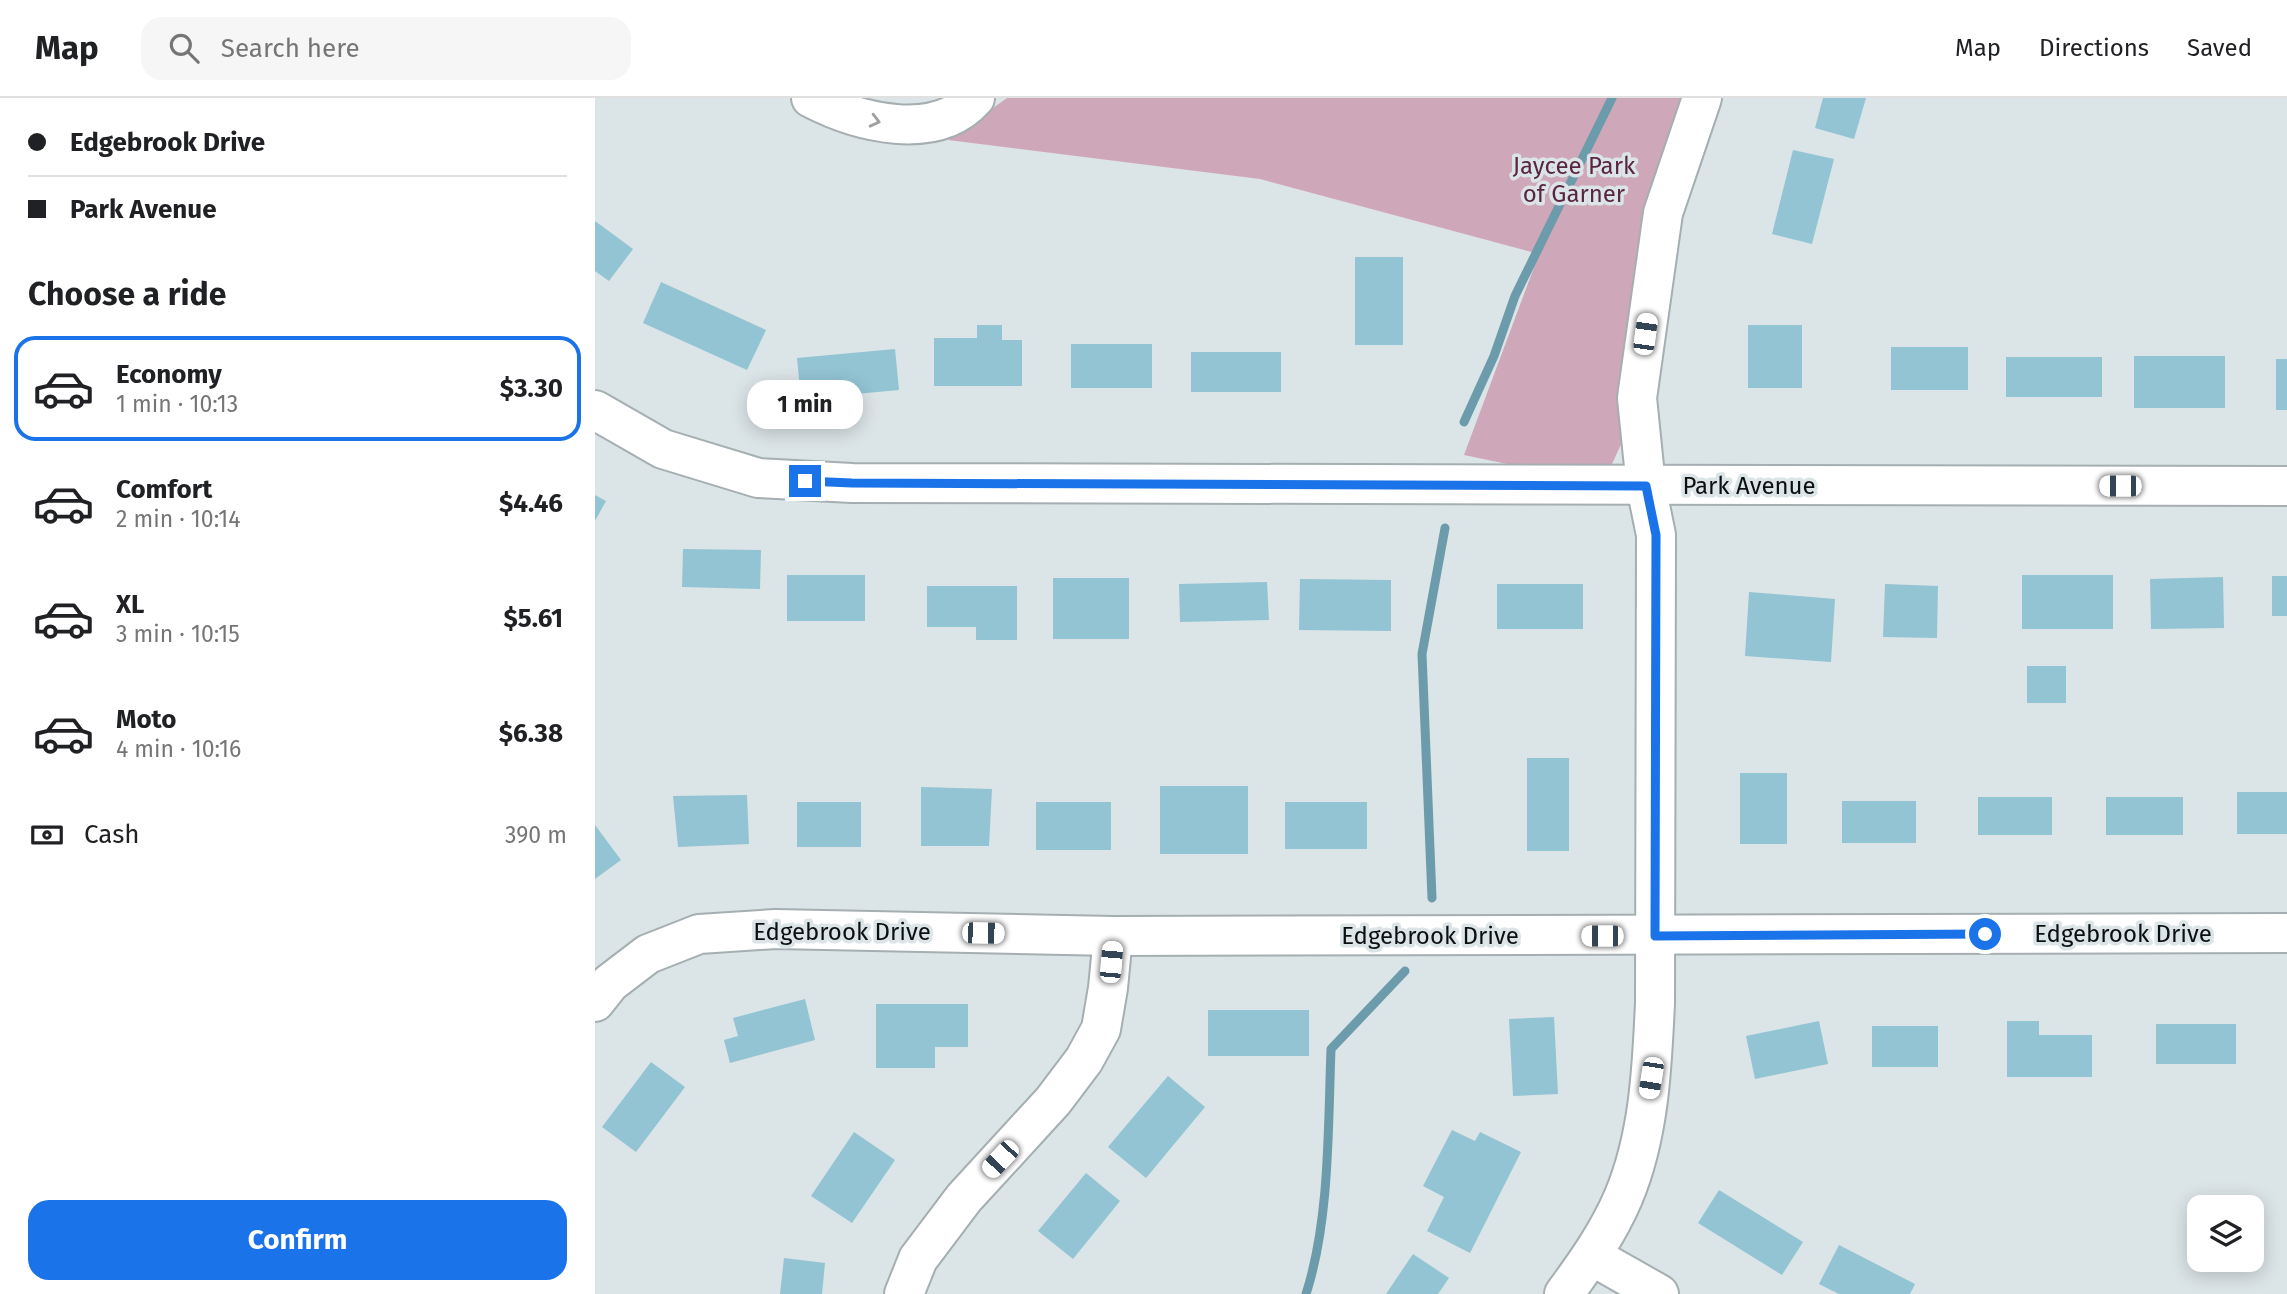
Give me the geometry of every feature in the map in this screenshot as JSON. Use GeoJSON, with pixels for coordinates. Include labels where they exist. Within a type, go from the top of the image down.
{"type":"FeatureCollection","features":[{"type":"Feature","properties":{"kind":"street"},"geometry":{"type":"LineString","coordinates":[[811,98],[835,111],[883,124],[926,123],[966,108],[975,98]]}},
{"type":"Feature","properties":{"kind":"street"},"geometry":{"type":"LineString","coordinates":[[1564,1294],[1592,1256],[1624,1198],[1643,1130],[1651,1078],[1655,936],[1656,535],[1646,486],[1637,398],[1663,213],[1703,98]]}},
{"type":"Feature","properties":{"kind":"street","name":"Park Avenue"},"geometry":{"type":"LineString","coordinates":[[595,410],[663,449],[758,478],[852,483],[2287,486]]}},
{"type":"Feature","properties":{"kind":"street","name":"Edgebrook Drive"},"geometry":{"type":"LineString","coordinates":[[595,1002],[610,983],[648,954],[699,934],[775,929],[1113,936],[2287,933]]}},
{"type":"Feature","properties":{"kind":"street"},"geometry":{"type":"LineString","coordinates":[[904,1294],[918,1259],[956,1208],[1053,1101],[1084,1060],[1101,1029],[1113,936]]}},
{"type":"Feature","properties":{"kind":"street"},"geometry":{"type":"LineString","coordinates":[[1592,1256],[1659,1294]]}},
{"type":"Feature","properties":{"kind":"green space","name":"Jaycee Park of Garner"},"geometry":{"type":"Polygon","coordinates":[[[1007,98],[1690,98],[1630,425],[1611,466],[1512,465],[1464,455],[1539,254],[1260,179],[948,140],[1007,98]]]}},
{"type":"Feature","properties":{"kind":"building"},"geometry":{"type":"Polygon","coordinates":[[[1823,98],[1866,98],[1854,139],[1815,128],[1823,98]]]}},
{"type":"Feature","properties":{"kind":"building"},"geometry":{"type":"Polygon","coordinates":[[[1793,150],[1834,159],[1812,244],[1772,234],[1793,150]]]}},
{"type":"Feature","properties":{"kind":"building"},"geometry":{"type":"Polygon","coordinates":[[[595,221],[633,249],[609,281],[595,271],[595,221]]]}},
{"type":"Feature","properties":{"kind":"building"},"geometry":{"type":"Polygon","coordinates":[[[1355,257],[1403,257],[1403,345],[1355,345],[1355,257]]]}},
{"type":"Feature","properties":{"kind":"building"},"geometry":{"type":"Polygon","coordinates":[[[661,282],[766,330],[747,370],[643,323],[661,282]]]}},
{"type":"Feature","properties":{"kind":"building"},"geometry":{"type":"Polygon","coordinates":[[[977,325],[1002,325],[1002,340],[1022,340],[1022,386],[934,386],[934,338],[977,338],[977,325]]]}},
{"type":"Feature","properties":{"kind":"building"},"geometry":{"type":"Polygon","coordinates":[[[1748,325],[1802,325],[1802,388],[1748,388],[1748,325]]]}},
{"type":"Feature","properties":{"kind":"building"},"geometry":{"type":"Polygon","coordinates":[[[1071,344],[1152,344],[1152,388],[1071,388],[1071,344]]]}},
{"type":"Feature","properties":{"kind":"building"},"geometry":{"type":"Polygon","coordinates":[[[1891,347],[1968,347],[1968,390],[1891,390],[1891,347]]]}},
{"type":"Feature","properties":{"kind":"building"},"geometry":{"type":"Polygon","coordinates":[[[895,349],[899,390],[801,399],[797,358],[895,349]]]}},
{"type":"Feature","properties":{"kind":"building"},"geometry":{"type":"Polygon","coordinates":[[[1191,352],[1281,352],[1281,392],[1191,392],[1191,352]]]}},
{"type":"Feature","properties":{"kind":"building"},"geometry":{"type":"Polygon","coordinates":[[[2134,356],[2225,356],[2225,408],[2134,408],[2134,356]]]}},
{"type":"Feature","properties":{"kind":"building"},"geometry":{"type":"Polygon","coordinates":[[[2006,357],[2102,357],[2102,397],[2006,397],[2006,357]]]}},
{"type":"Feature","properties":{"kind":"building"},"geometry":{"type":"Polygon","coordinates":[[[2276,359],[2287,359],[2287,410],[2276,410],[2276,359]]]}},
{"type":"Feature","properties":{"kind":"building"},"geometry":{"type":"Polygon","coordinates":[[[595,495],[606,501],[595,521],[595,495]]]}},
{"type":"Feature","properties":{"kind":"building"},"geometry":{"type":"Polygon","coordinates":[[[683,549],[761,550],[760,589],[682,587],[683,549]]]}},
{"type":"Feature","properties":{"kind":"building"},"geometry":{"type":"Polygon","coordinates":[[[787,575],[865,575],[865,621],[787,621],[787,575]]]}},
{"type":"Feature","properties":{"kind":"building"},"geometry":{"type":"Polygon","coordinates":[[[2022,575],[2113,575],[2113,629],[2022,629],[2022,575]]]}},
{"type":"Feature","properties":{"kind":"building"},"geometry":{"type":"Polygon","coordinates":[[[2272,576],[2287,576],[2287,616],[2272,616],[2272,576]]]}},
{"type":"Feature","properties":{"kind":"building"},"geometry":{"type":"Polygon","coordinates":[[[2223,577],[2224,628],[2151,629],[2150,579],[2223,577]]]}},
{"type":"Feature","properties":{"kind":"building"},"geometry":{"type":"Polygon","coordinates":[[[1053,578],[1129,578],[1129,639],[1053,639],[1053,578]]]}},
{"type":"Feature","properties":{"kind":"building"},"geometry":{"type":"Polygon","coordinates":[[[1300,579],[1391,580],[1391,631],[1299,630],[1300,579]]]}},
{"type":"Feature","properties":{"kind":"building"},"geometry":{"type":"Polygon","coordinates":[[[1267,582],[1269,620],[1180,622],[1179,584],[1267,582]]]}},
{"type":"Feature","properties":{"kind":"building"},"geometry":{"type":"Polygon","coordinates":[[[1497,584],[1583,584],[1583,629],[1497,629],[1497,584]]]}},
{"type":"Feature","properties":{"kind":"building"},"geometry":{"type":"Polygon","coordinates":[[[1885,584],[1938,586],[1937,638],[1883,637],[1885,584]]]}},
{"type":"Feature","properties":{"kind":"building"},"geometry":{"type":"Polygon","coordinates":[[[927,586],[1017,586],[1017,640],[976,640],[976,627],[927,627],[927,586]]]}},
{"type":"Feature","properties":{"kind":"building"},"geometry":{"type":"Polygon","coordinates":[[[1749,592],[1835,599],[1831,662],[1745,656],[1749,592]]]}},
{"type":"Feature","properties":{"kind":"building"},"geometry":{"type":"Polygon","coordinates":[[[2027,666],[2066,666],[2066,703],[2027,703],[2027,666]]]}},
{"type":"Feature","properties":{"kind":"building"},"geometry":{"type":"Polygon","coordinates":[[[1527,758],[1569,758],[1569,851],[1527,851],[1527,758]]]}},
{"type":"Feature","properties":{"kind":"building"},"geometry":{"type":"Polygon","coordinates":[[[1740,773],[1787,773],[1787,844],[1740,844],[1740,773]]]}},
{"type":"Feature","properties":{"kind":"building"},"geometry":{"type":"Polygon","coordinates":[[[1160,786],[1248,786],[1248,854],[1160,854],[1160,786]]]}},
{"type":"Feature","properties":{"kind":"building"},"geometry":{"type":"Polygon","coordinates":[[[921,787],[992,789],[989,846],[921,846],[921,787]]]}},
{"type":"Feature","properties":{"kind":"building"},"geometry":{"type":"Polygon","coordinates":[[[2237,792],[2287,792],[2287,834],[2237,834],[2237,792]]]}},
{"type":"Feature","properties":{"kind":"building"},"geometry":{"type":"Polygon","coordinates":[[[747,795],[749,844],[678,847],[673,796],[747,795]]]}},
{"type":"Feature","properties":{"kind":"building"},"geometry":{"type":"Polygon","coordinates":[[[1978,797],[2052,797],[2052,835],[1978,835],[1978,797]]]}},
{"type":"Feature","properties":{"kind":"building"},"geometry":{"type":"Polygon","coordinates":[[[2106,797],[2183,797],[2183,835],[2106,835],[2106,797]]]}},
{"type":"Feature","properties":{"kind":"building"},"geometry":{"type":"Polygon","coordinates":[[[1842,801],[1916,801],[1916,843],[1842,843],[1842,801]]]}},
{"type":"Feature","properties":{"kind":"building"},"geometry":{"type":"Polygon","coordinates":[[[797,802],[861,802],[861,847],[797,847],[797,802]]]}},
{"type":"Feature","properties":{"kind":"building"},"geometry":{"type":"Polygon","coordinates":[[[1036,802],[1111,802],[1111,850],[1036,850],[1036,802]]]}},
{"type":"Feature","properties":{"kind":"building"},"geometry":{"type":"Polygon","coordinates":[[[1285,802],[1367,802],[1367,849],[1285,849],[1285,802]]]}},
{"type":"Feature","properties":{"kind":"building"},"geometry":{"type":"Polygon","coordinates":[[[595,825],[621,860],[595,879],[595,825]]]}},
{"type":"Feature","properties":{"kind":"building"},"geometry":{"type":"Polygon","coordinates":[[[805,999],[815,1040],[730,1063],[724,1040],[738,1036],[733,1018],[805,999]]]}},
{"type":"Feature","properties":{"kind":"building"},"geometry":{"type":"Polygon","coordinates":[[[876,1004],[968,1004],[968,1047],[935,1047],[935,1068],[876,1068],[876,1004]]]}},
{"type":"Feature","properties":{"kind":"building"},"geometry":{"type":"Polygon","coordinates":[[[1208,1010],[1309,1010],[1309,1056],[1208,1056],[1208,1010]]]}},
{"type":"Feature","properties":{"kind":"building"},"geometry":{"type":"Polygon","coordinates":[[[1554,1017],[1558,1094],[1513,1096],[1509,1019],[1554,1017]]]}},
{"type":"Feature","properties":{"kind":"building"},"geometry":{"type":"Polygon","coordinates":[[[1819,1021],[1828,1064],[1755,1079],[1746,1036],[1819,1021]]]}},
{"type":"Feature","properties":{"kind":"building"},"geometry":{"type":"Polygon","coordinates":[[[2007,1021],[2039,1021],[2039,1035],[2092,1035],[2092,1077],[2007,1077],[2007,1021]]]}},
{"type":"Feature","properties":{"kind":"building"},"geometry":{"type":"Polygon","coordinates":[[[2156,1024],[2236,1024],[2236,1064],[2156,1064],[2156,1024]]]}},
{"type":"Feature","properties":{"kind":"building"},"geometry":{"type":"Polygon","coordinates":[[[1872,1026],[1938,1026],[1938,1067],[1872,1067],[1872,1026]]]}},
{"type":"Feature","properties":{"kind":"building"},"geometry":{"type":"Polygon","coordinates":[[[651,1062],[685,1087],[636,1152],[602,1127],[651,1062]]]}},
{"type":"Feature","properties":{"kind":"building"},"geometry":{"type":"Polygon","coordinates":[[[1168,1076],[1205,1107],[1146,1178],[1108,1147],[1168,1076]]]}},
{"type":"Feature","properties":{"kind":"building"},"geometry":{"type":"Polygon","coordinates":[[[1452,1130],[1475,1141],[1480,1132],[1521,1152],[1470,1253],[1427,1231],[1444,1197],[1423,1186],[1452,1130]]]}},
{"type":"Feature","properties":{"kind":"building"},"geometry":{"type":"Polygon","coordinates":[[[854,1132],[895,1160],[852,1223],[811,1196],[854,1132]]]}},
{"type":"Feature","properties":{"kind":"building"},"geometry":{"type":"Polygon","coordinates":[[[1086,1173],[1120,1201],[1073,1259],[1038,1231],[1086,1173]]]}},
{"type":"Feature","properties":{"kind":"building"},"geometry":{"type":"Polygon","coordinates":[[[1719,1190],[1803,1242],[1782,1275],[1698,1223],[1719,1190]]]}},
{"type":"Feature","properties":{"kind":"building"},"geometry":{"type":"Polygon","coordinates":[[[1839,1245],[1915,1284],[1910,1294],[1839,1294],[1819,1284],[1839,1245]]]}},
{"type":"Feature","properties":{"kind":"building"},"geometry":{"type":"Polygon","coordinates":[[[1413,1254],[1449,1278],[1438,1294],[1386,1294],[1413,1254]]]}},
{"type":"Feature","properties":{"kind":"building"},"geometry":{"type":"Polygon","coordinates":[[[784,1258],[825,1263],[822,1294],[780,1294],[784,1258]]]}},
{"type":"Feature","properties":{"kind":"waterway"},"geometry":{"type":"LineString","coordinates":[[1464,422],[1494,356],[1515,296],[1612,98]]}},
{"type":"Feature","properties":{"kind":"waterway"},"geometry":{"type":"LineString","coordinates":[[1432,898],[1422,654],[1445,528]]}},
{"type":"Feature","properties":{"kind":"waterway"},"geometry":{"type":"LineString","coordinates":[[1306,1294],[1314,1265],[1324,1204],[1331,1049],[1405,971]]}},
{"type":"Feature","properties":{"kind":"route"},"geometry":{"type":"LineString","coordinates":[[805,481],[1646,486],[1656,535],[1655,936],[1985,934]]}}]}
